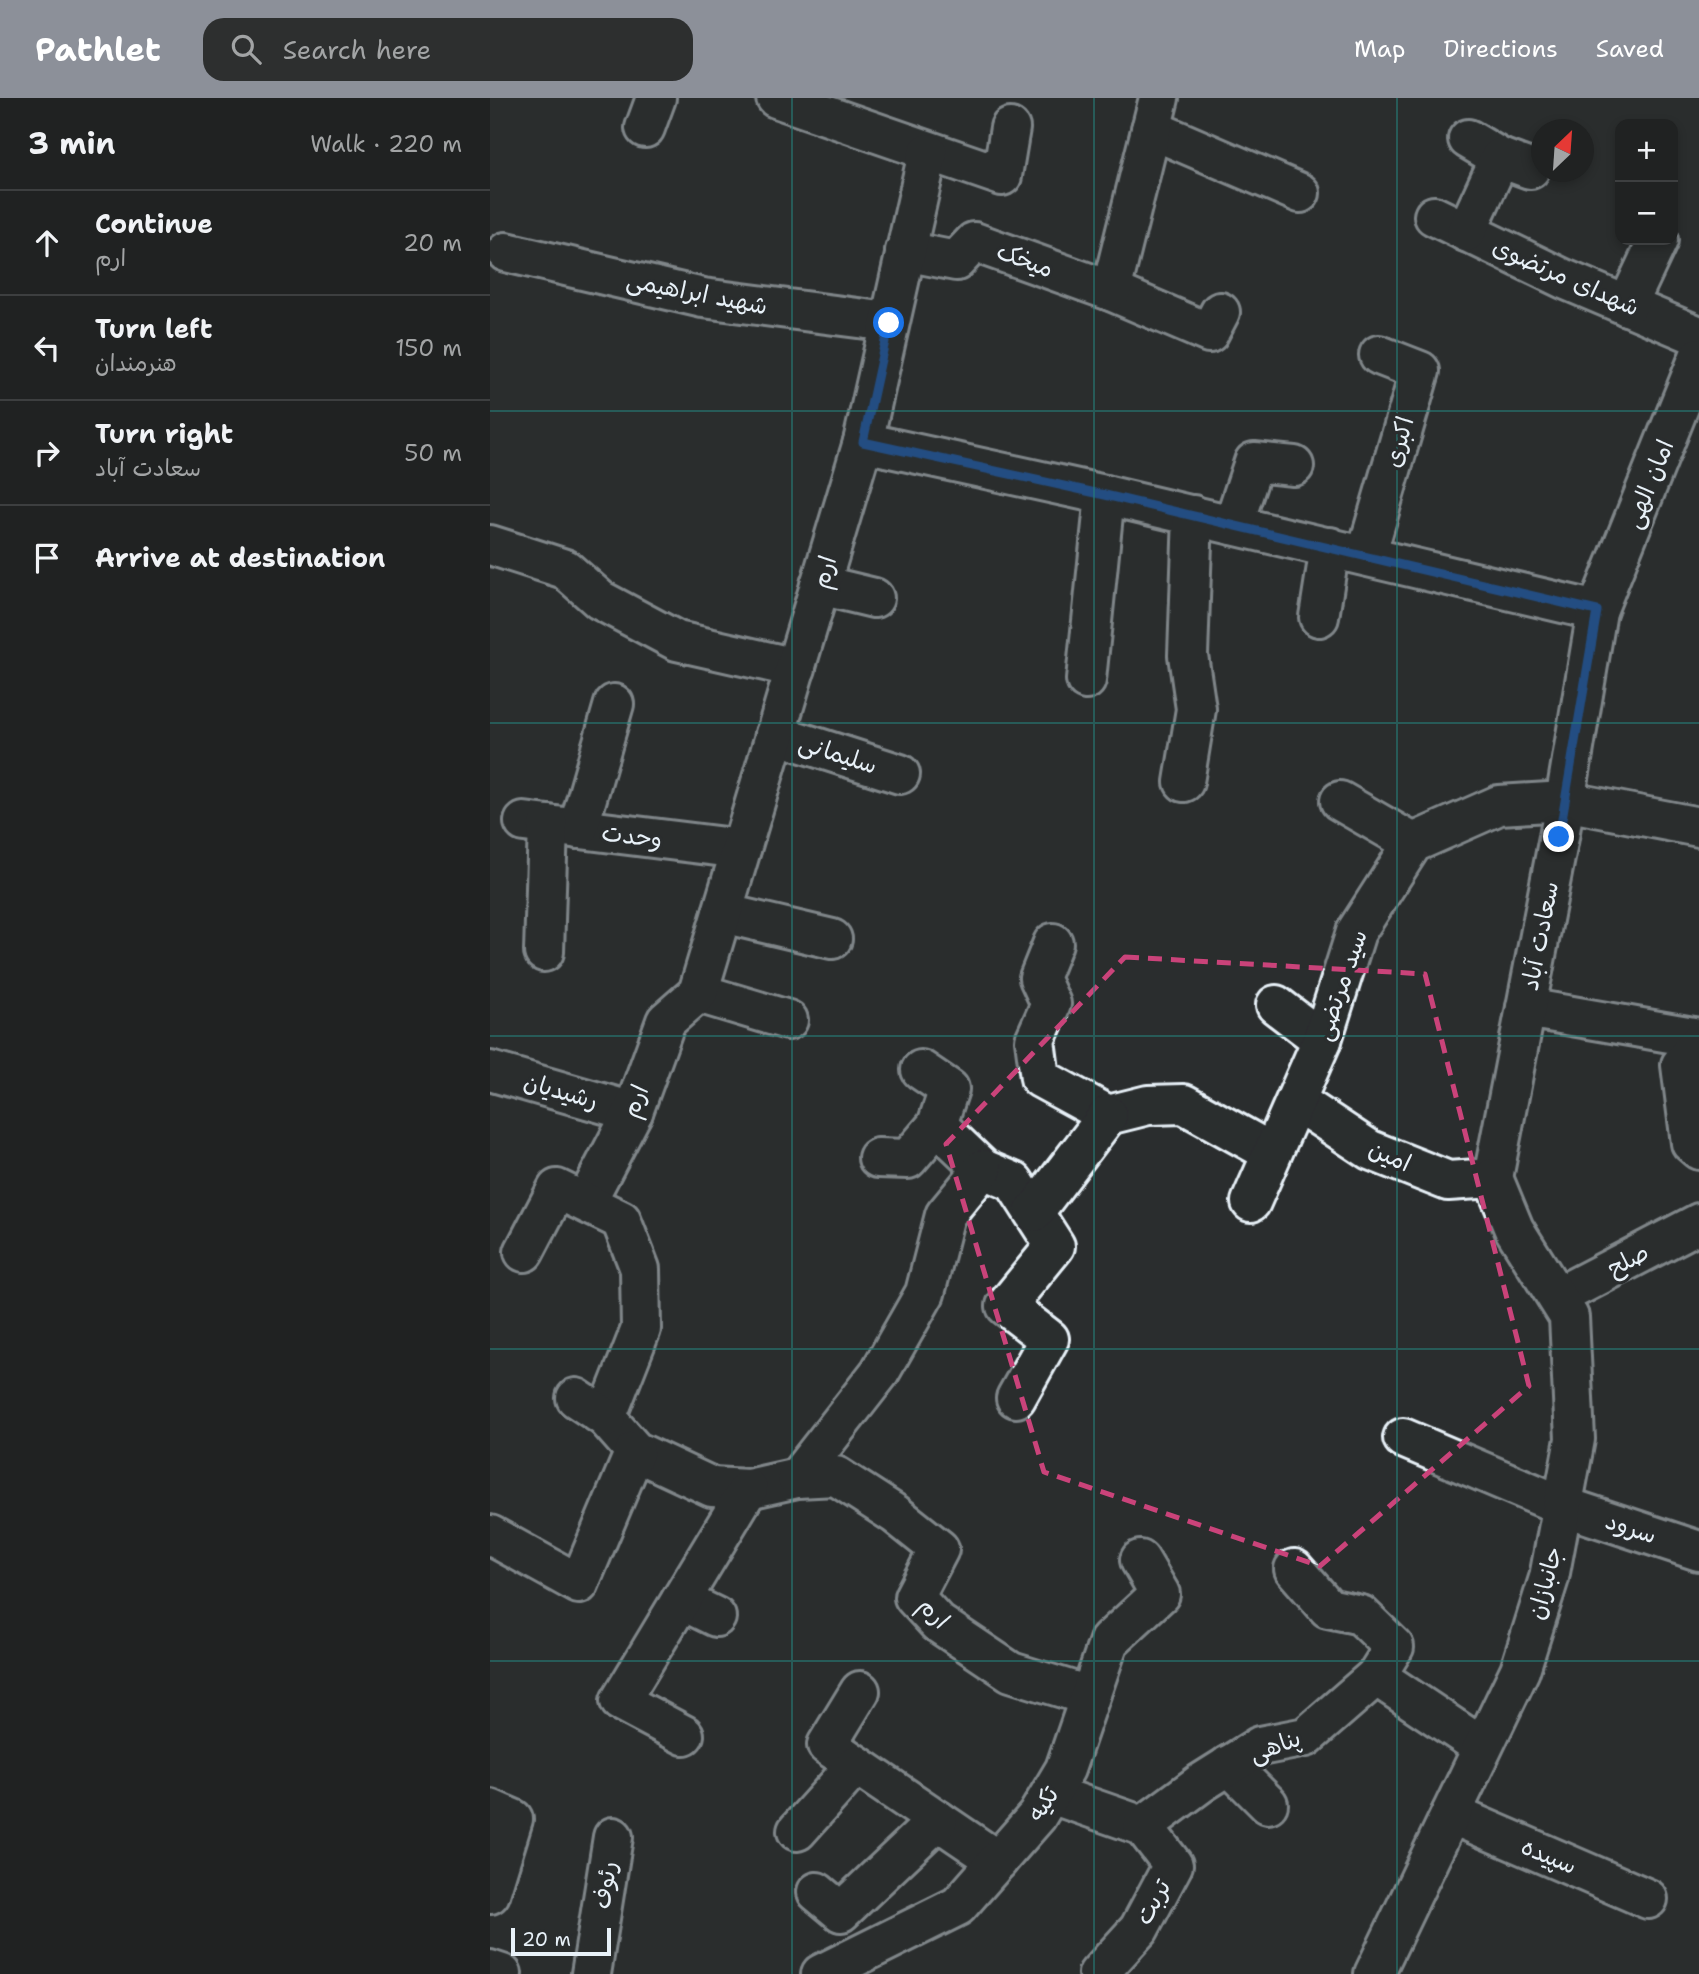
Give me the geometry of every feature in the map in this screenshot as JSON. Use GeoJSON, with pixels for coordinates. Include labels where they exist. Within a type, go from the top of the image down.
{"type":"FeatureCollection","features":[{"type":"Feature","properties":{"kind":"street"},"geometry":{"type":"LineString","coordinates":[[776,98],[830,107],[928,153],[1002,176],[1010,128]]}},
{"type":"Feature","properties":{"kind":"street"},"geometry":{"type":"LineString","coordinates":[[1111,291],[1155,113],[1300,193]]}},
{"type":"Feature","properties":{"kind":"street","name":"شهدای مرتضوی"},"geometry":{"type":"LineString","coordinates":[[1468,139],[1515,164],[1450,224],[1627,306],[1699,336]]}},
{"type":"Feature","properties":{"kind":"street","name":"ارم"},"geometry":{"type":"LineString","coordinates":[[928,153],[863,442],[698,993],[666,1021],[633,1112],[586,1202],[621,1220],[640,1269],[641,1329],[591,1408],[635,1451],[712,1487],[748,1489],[797,1478],[836,1476],[895,1514],[939,1549],[915,1597],[938,1623],[1011,1672],[1089,1696]]}},
{"type":"Feature","properties":{"kind":"street","name":"میخک"},"geometry":{"type":"LineString","coordinates":[[905,251],[956,261],[974,242],[1111,291],[1209,333],[1220,312]]}},
{"type":"Feature","properties":{"kind":"street"},"geometry":{"type":"LineString","coordinates":[[1627,306],[1656,245]]}},
{"type":"Feature","properties":{"kind":"street","name":"شهید ابراهیمی"},"geometry":{"type":"LineString","coordinates":[[506,252],[703,298],[889,323]]}},
{"type":"Feature","properties":{"kind":"street","name":"اکبری"},"geometry":{"type":"LineString","coordinates":[[1366,556],[1420,371],[1379,355]]}},
{"type":"Feature","properties":{"kind":"street","name":"امان الهی"},"geometry":{"type":"LineString","coordinates":[[1597,611],[1699,356]]}},
{"type":"Feature","properties":{"kind":"street"},"geometry":{"type":"LineString","coordinates":[[863,442],[1193,515],[1597,611]]}},
{"type":"Feature","properties":{"kind":"street"},"geometry":{"type":"LineString","coordinates":[[1233,525],[1254,462],[1294,466]]}},
{"type":"Feature","properties":{"kind":"street"},"geometry":{"type":"LineString","coordinates":[[1086,680],[1105,495]]}},
{"type":"Feature","properties":{"kind":"street"},"geometry":{"type":"LineString","coordinates":[[1184,782],[1196,709],[1188,655],[1193,515]]}},
{"type":"Feature","properties":{"kind":"street"},"geometry":{"type":"LineString","coordinates":[[490,545],[565,569],[600,600],[677,641],[796,667]]}},
{"type":"Feature","properties":{"kind":"street"},"geometry":{"type":"LineString","coordinates":[[1320,617],[1330,547]]}},
{"type":"Feature","properties":{"kind":"street"},"geometry":{"type":"LineString","coordinates":[[560,607],[565,569]]}},
{"type":"Feature","properties":{"kind":"street"},"geometry":{"type":"LineString","coordinates":[[820,585],[874,598]]}},
{"type":"Feature","properties":{"kind":"street","name":"سعادت آباد"},"geometry":{"type":"LineString","coordinates":[[1493,1178],[1565,801],[1597,611]]}},
{"type":"Feature","properties":{"kind":"street"},"geometry":{"type":"LineString","coordinates":[[544,953],[550,825],[614,705]]}},
{"type":"Feature","properties":{"kind":"street","name":"سلیمانی"},"geometry":{"type":"LineString","coordinates":[[775,734],[900,774]]}},
{"type":"Feature","properties":{"kind":"street"},"geometry":{"type":"LineString","coordinates":[[1340,801],[1413,844],[1499,805],[1565,801],[1699,827]]}},
{"type":"Feature","properties":{"kind":"street","name":"وحدت"},"geometry":{"type":"LineString","coordinates":[[550,825],[741,849]]}},
{"type":"Feature","properties":{"kind":"street","name":"سید مرتضی"},"geometry":{"type":"LineString","coordinates":[[1251,1202],[1322,1040],[1356,932],[1413,844]]}},
{"type":"Feature","properties":{"kind":"street"},"geometry":{"type":"LineString","coordinates":[[722,913],[832,939]]}},
{"type":"Feature","properties":{"kind":"street"},"geometry":{"type":"LineString","coordinates":[[1053,943],[1039,978],[1051,1004],[1034,1040],[1040,1078],[1108,1115]]}},
{"type":"Feature","properties":{"kind":"street"},"geometry":{"type":"LineString","coordinates":[[698,993],[788,1020]]}},
{"type":"Feature","properties":{"kind":"street"},"geometry":{"type":"LineString","coordinates":[[1276,1005],[1322,1040]]}},
{"type":"Feature","properties":{"kind":"street"},"geometry":{"type":"LineString","coordinates":[[1526,1008],[1699,1040],[1681,1065],[1691,1143],[1699,1150]]}},
{"type":"Feature","properties":{"kind":"street"},"geometry":{"type":"LineString","coordinates":[[878,1157],[908,1159],[937,1125],[949,1089],[921,1070]]}},
{"type":"Feature","properties":{"kind":"street","name":"رشیدیان"},"geometry":{"type":"LineString","coordinates":[[490,1071],[633,1112]]}},
{"type":"Feature","properties":{"kind":"street","name":"امین"},"geometry":{"type":"LineString","coordinates":[[1296,1101],[1370,1150],[1448,1181],[1493,1178]]}},
{"type":"Feature","properties":{"kind":"street"},"geometry":{"type":"LineString","coordinates":[[1034,1212],[1108,1115],[1148,1105],[1184,1104],[1272,1153]]}},
{"type":"Feature","properties":{"kind":"street"},"geometry":{"type":"LineString","coordinates":[[937,1125],[983,1169],[1014,1182],[1055,1246],[1006,1306],[1049,1339],[1016,1398]]}},
{"type":"Feature","properties":{"kind":"street"},"geometry":{"type":"LineString","coordinates":[[797,1478],[880,1372],[925,1293],[944,1215],[983,1169]]}},
{"type":"Feature","properties":{"kind":"street","name":"جانبازان"},"geometry":{"type":"LineString","coordinates":[[1374,1974],[1520,1670],[1549,1578],[1575,1439],[1569,1317],[1514,1229],[1493,1178]]}},
{"type":"Feature","properties":{"kind":"street"},"geometry":{"type":"LineString","coordinates":[[524,1252],[557,1189],[586,1202]]}},
{"type":"Feature","properties":{"kind":"street","name":"صلح"},"geometry":{"type":"LineString","coordinates":[[1557,1297],[1699,1223]]}},
{"type":"Feature","properties":{"kind":"street"},"geometry":{"type":"LineString","coordinates":[[1404,1438],[1563,1506]]}},
{"type":"Feature","properties":{"kind":"street"},"geometry":{"type":"LineString","coordinates":[[490,1535],[579,1584],[635,1451]]}},
{"type":"Feature","properties":{"kind":"street"},"geometry":{"type":"LineString","coordinates":[[684,1735],[620,1701],[748,1489]]}},
{"type":"Feature","properties":{"kind":"street","name":"سرود"},"geometry":{"type":"LineString","coordinates":[[1563,1506],[1699,1551]]}},
{"type":"Feature","properties":{"kind":"street","name":"تکیه"},"geometry":{"type":"LineString","coordinates":[[821,1974],[958,1906],[1037,1816],[1065,1769],[1109,1641],[1160,1594],[1140,1560]]}},
{"type":"Feature","properties":{"kind":"street","name":"پناهی"},"geometry":{"type":"LineString","coordinates":[[1143,1826],[1260,1746],[1306,1737],[1376,1676],[1394,1647],[1360,1615],[1328,1608],[1294,1569]]}},
{"type":"Feature","properties":{"kind":"street"},"geometry":{"type":"LineString","coordinates":[[681,1601],[716,1617]]}},
{"type":"Feature","properties":{"kind":"street"},"geometry":{"type":"LineString","coordinates":[[1376,1676],[1482,1746]]}},
{"type":"Feature","properties":{"kind":"street"},"geometry":{"type":"LineString","coordinates":[[860,1691],[827,1745],[998,1861]]}},
{"type":"Feature","properties":{"kind":"street"},"geometry":{"type":"LineString","coordinates":[[797,1831],[856,1765]]}},
{"type":"Feature","properties":{"kind":"street"},"geometry":{"type":"LineString","coordinates":[[1229,1765],[1268,1804]]}},
{"type":"Feature","properties":{"kind":"street"},"geometry":{"type":"LineString","coordinates":[[1051,1794],[1143,1826]]}},
{"type":"Feature","properties":{"kind":"street"},"geometry":{"type":"LineString","coordinates":[[490,1809],[513,1819],[490,1894]]}},
{"type":"Feature","properties":{"kind":"street","name":"سپیده"},"geometry":{"type":"LineString","coordinates":[[1451,1814],[1648,1899]]}},
{"type":"Feature","properties":{"kind":"street"},"geometry":{"type":"LineString","coordinates":[[817,1892],[841,1912],[938,1820]]}},
{"type":"Feature","properties":{"kind":"street","name":"تربت"},"geometry":{"type":"LineString","coordinates":[[1098,1974],[1139,1929],[1173,1865],[1143,1826]]}},
{"type":"Feature","properties":{"kind":"street","name":"رئوف"},"geometry":{"type":"LineString","coordinates":[[591,1974],[613,1837]]}},
{"type":"Feature","properties":{"kind":"street"},"geometry":{"type":"LineString","coordinates":[[490,1970],[502,1974]]}},
{"type":"Feature","properties":{"kind":"highlighted area"},"geometry":{"type":"Polygon","coordinates":[[[1125,957],[1425,974],[1529,1386],[1320,1566],[1044,1472],[946,1144],[1125,957]]]}},
{"type":"Feature","properties":{"kind":"route"},"geometry":{"type":"LineString","coordinates":[[889,323],[863,442],[1105,495],[1597,611],[1559,837]]}}]}
